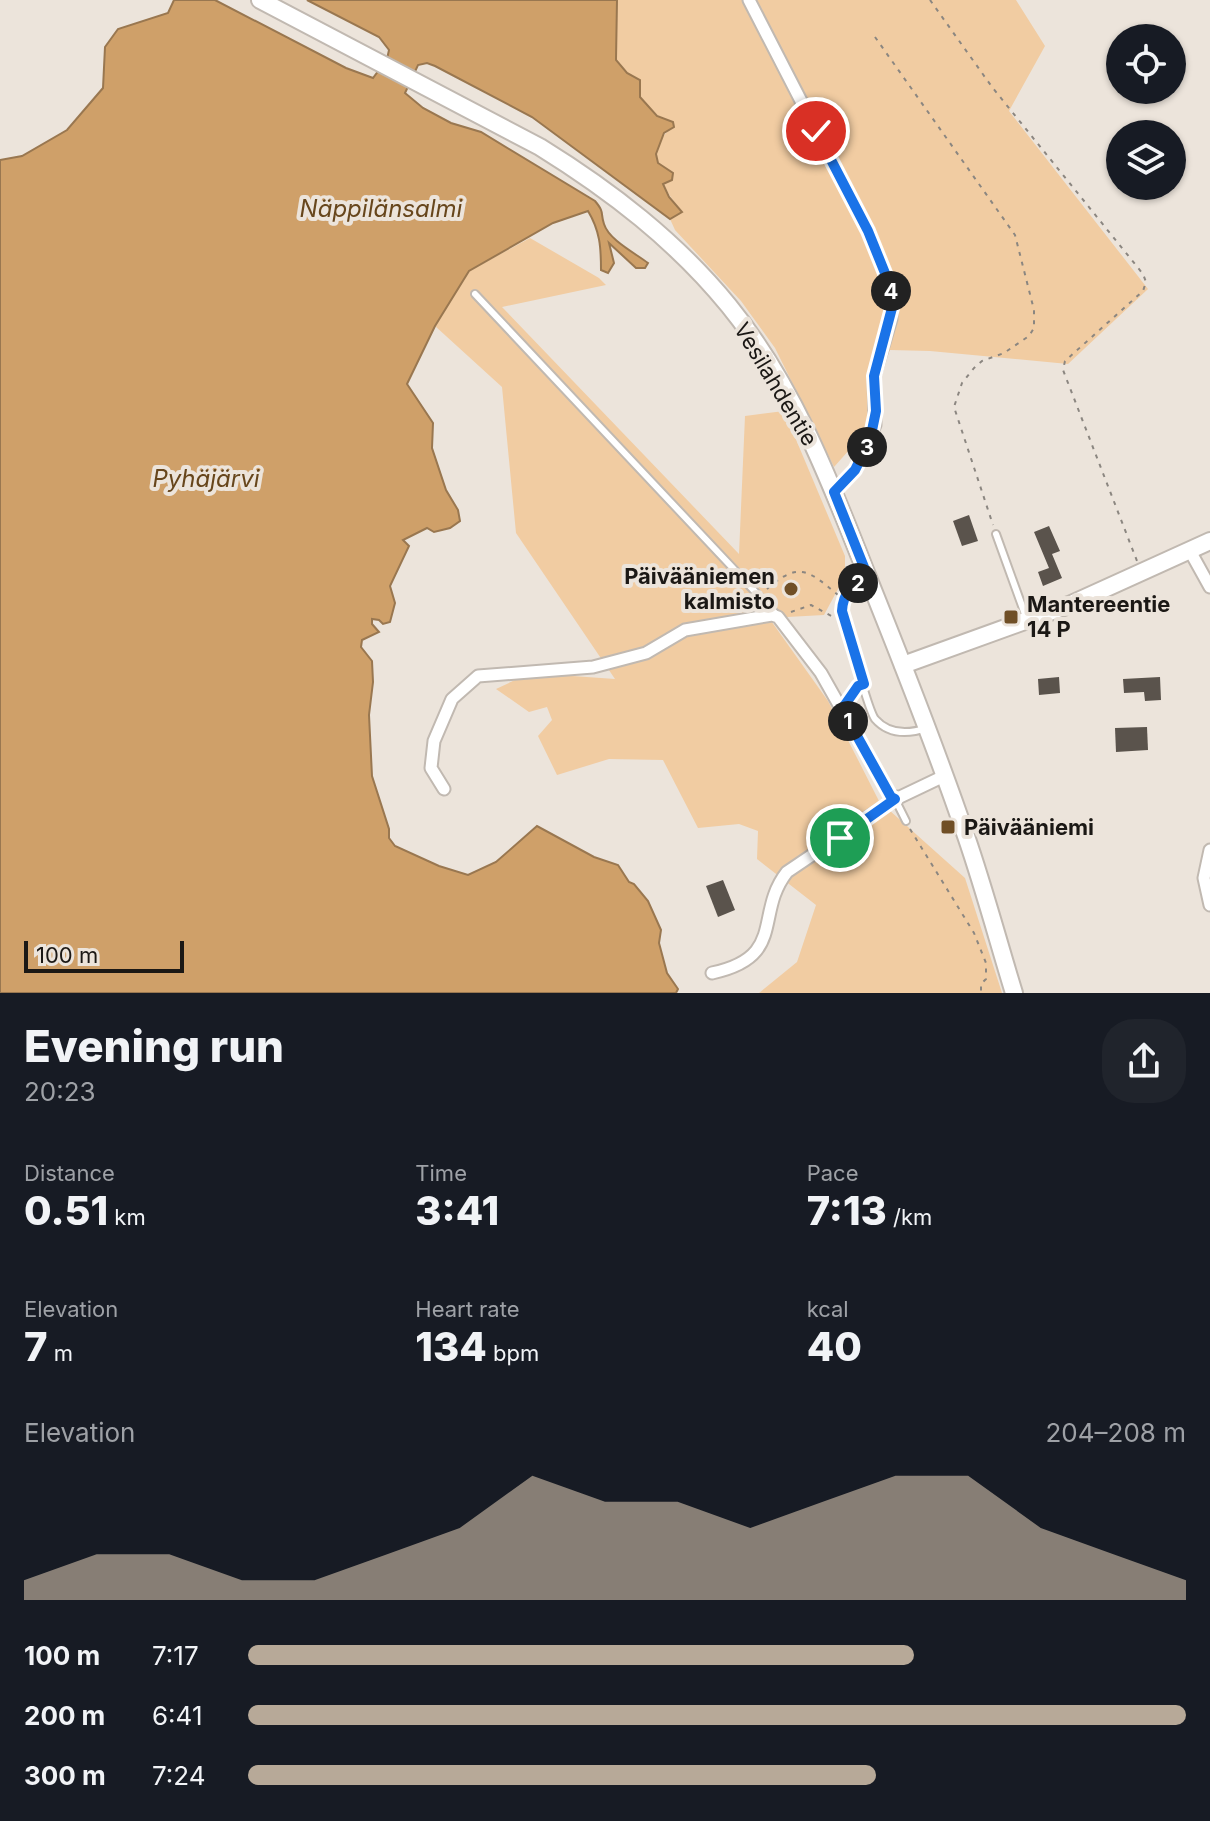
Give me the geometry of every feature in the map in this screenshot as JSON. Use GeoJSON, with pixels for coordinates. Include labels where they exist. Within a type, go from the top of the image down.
{"type":"FeatureCollection","features":[{"type":"Feature","properties":{"kind":"main road","name":"Vesilahdentie"},"geometry":{"type":"LineString","coordinates":[[260,0],[540,147],[577,170],[639,214],[670,242],[729,306],[759,346],[797,409],[834,492],[928,728],[972,855],[1014,993]]}},
{"type":"Feature","properties":{"kind":"main road"},"geometry":{"type":"LineString","coordinates":[[903,665],[1027,621],[1141,574],[1210,541]]}},
{"type":"Feature","properties":{"kind":"street"},"geometry":{"type":"LineString","coordinates":[[749,0],[868,231],[891,288],[891,319],[874,376],[875,425],[855,470],[834,492]]}},
{"type":"Feature","properties":{"kind":"street"},"geometry":{"type":"LineString","coordinates":[[1190,551],[1210,587]]}},
{"type":"Feature","properties":{"kind":"street"},"geometry":{"type":"LineString","coordinates":[[444,789],[431,768],[434,741],[452,699],[478,676],[593,667],[646,653],[685,630],[772,615],[778,617],[821,673],[891,797],[895,799]]}},
{"type":"Feature","properties":{"kind":"street"},"geometry":{"type":"LineString","coordinates":[[712,973],[732,968],[759,947],[769,927],[777,885],[787,872],[895,799],[944,776]]}},
{"type":"Feature","properties":{"kind":"street"},"geometry":{"type":"LineString","coordinates":[[1210,850],[1204,878],[1210,905]]}},
{"type":"Feature","properties":{"kind":"lane"},"geometry":{"type":"LineString","coordinates":[[475,294],[761,595],[778,617]]}},
{"type":"Feature","properties":{"kind":"lane"},"geometry":{"type":"LineString","coordinates":[[996,534],[1027,621]]}},
{"type":"Feature","properties":{"kind":"lane"},"geometry":{"type":"LineString","coordinates":[[868,577],[852,586],[842,599],[844,619],[874,718],[901,733],[928,728]]}},
{"type":"Feature","properties":{"kind":"lane"},"geometry":{"type":"LineString","coordinates":[[895,799],[906,821]]}},
{"type":"Feature","properties":{"kind":"path"},"geometry":{"type":"LineString","coordinates":[[930,0],[992,87],[1143,274],[1146,282],[1143,291],[1065,361],[1063,370],[1141,574]]}},
{"type":"Feature","properties":{"kind":"path"},"geometry":{"type":"LineString","coordinates":[[875,37],[1015,235],[1034,310],[1036,320],[1029,336],[974,368],[962,383],[954,407],[996,534]]}},
{"type":"Feature","properties":{"kind":"path"},"geometry":{"type":"LineString","coordinates":[[761,595],[786,573],[797,570],[819,579],[842,599]]}},
{"type":"Feature","properties":{"kind":"path"},"geometry":{"type":"LineString","coordinates":[[778,617],[811,605],[830,617],[844,619]]}},
{"type":"Feature","properties":{"kind":"path"},"geometry":{"type":"LineString","coordinates":[[906,821],[974,933],[986,963],[986,979],[981,984],[981,993]]}},
{"type":"Feature","properties":{"kind":"shaded area"},"geometry":{"type":"Polygon","coordinates":[[[617,0],[1016,0],[1045,46],[1009,111],[1148,289],[1068,364],[890,350],[874,385],[882,413],[834,467],[775,348],[741,301],[675,230],[670,219],[682,211],[667,191],[656,157],[664,135],[674,127],[672,122],[647,107],[640,95],[639,80],[627,73],[616,60],[617,0]]]}},
{"type":"Feature","properties":{"kind":"shaded area"},"geometry":{"type":"Polygon","coordinates":[[[530,238],[606,285],[502,307],[739,554],[745,416],[784,411],[845,556],[845,576],[824,615],[769,618],[828,701],[879,801],[965,878],[1002,993],[759,993],[797,962],[816,905],[757,859],[758,831],[739,824],[698,828],[663,760],[609,759],[557,775],[538,736],[552,720],[547,707],[529,712],[496,689],[530,673],[615,679],[516,533],[502,387],[435,326],[469,271],[530,238]]]}},
{"type":"Feature","properties":{"kind":"water","name":"Pyhäjärvi"},"geometry":{"type":"Polygon","coordinates":[[[174,0],[215,0],[346,68],[373,78],[387,59],[389,50],[379,37],[307,0],[617,0],[616,60],[627,73],[640,80],[640,97],[657,116],[673,122],[674,127],[664,133],[656,154],[658,163],[673,173],[672,180],[663,184],[682,212],[670,219],[532,117],[435,66],[427,63],[418,65],[405,93],[423,108],[451,123],[481,132],[595,201],[611,235],[648,263],[645,268],[636,268],[609,243],[614,263],[608,273],[601,270],[599,239],[588,211],[553,223],[469,271],[435,326],[407,384],[433,423],[432,448],[460,521],[450,528],[434,532],[427,528],[403,540],[409,546],[390,586],[395,603],[390,622],[383,624],[372,619],[379,632],[362,640],[361,647],[372,661],[369,715],[372,776],[389,838],[395,846],[468,875],[496,862],[537,826],[594,857],[618,865],[629,882],[648,901],[661,930],[659,943],[667,973],[678,989],[676,993],[0,993],[0,160],[22,156],[67,130],[103,88],[105,47],[118,29],[168,13],[174,0]]]}},
{"type":"Feature","properties":{"kind":"building"},"geometry":{"type":"Polygon","coordinates":[[[969,515],[978,541],[962,546],[953,521],[969,515]]]}},
{"type":"Feature","properties":{"kind":"building"},"geometry":{"type":"Polygon","coordinates":[[[1049,526],[1060,551],[1052,554],[1062,578],[1043,586],[1038,572],[1049,568],[1034,532],[1049,526]]]}},
{"type":"Feature","properties":{"kind":"building"},"geometry":{"type":"Polygon","coordinates":[[[1059,677],[1060,693],[1039,695],[1038,679],[1059,677]]]}},
{"type":"Feature","properties":{"kind":"building"},"geometry":{"type":"Polygon","coordinates":[[[1160,677],[1161,700],[1145,701],[1144,692],[1124,693],[1123,679],[1160,677]]]}},
{"type":"Feature","properties":{"kind":"building"},"geometry":{"type":"Polygon","coordinates":[[[1147,727],[1148,750],[1116,752],[1115,728],[1147,727]]]}},
{"type":"Feature","properties":{"kind":"building"},"geometry":{"type":"Polygon","coordinates":[[[723,880],[735,910],[718,917],[706,886],[723,880]]]}},
{"type":"Feature","properties":{"kind":"place","name":"Päivääniemen kalmisto"},"geometry":{"type":"Point","coordinates":[791,589]}},
{"type":"Feature","properties":{"kind":"place","name":"Mantereentie 14 P"},"geometry":{"type":"Point","coordinates":[1011,617]}},
{"type":"Feature","properties":{"kind":"place","name":"Päivääniemi"},"geometry":{"type":"Point","coordinates":[948,827]}},
{"type":"Feature","properties":{"kind":"route"},"geometry":{"type":"LineString","coordinates":[[816,131],[868,231],[891,288],[892,308],[874,376],[875,425],[855,470],[834,492],[868,577],[852,586],[842,599],[842,611],[864,684],[858,686],[842,709],[891,797],[895,799],[840,838]]}},
{"type":"Feature","properties":{"kind":"water label","name":"Näppilänsalmi"},"geometry":{"type":"Point","coordinates":[381,208]}}]}
